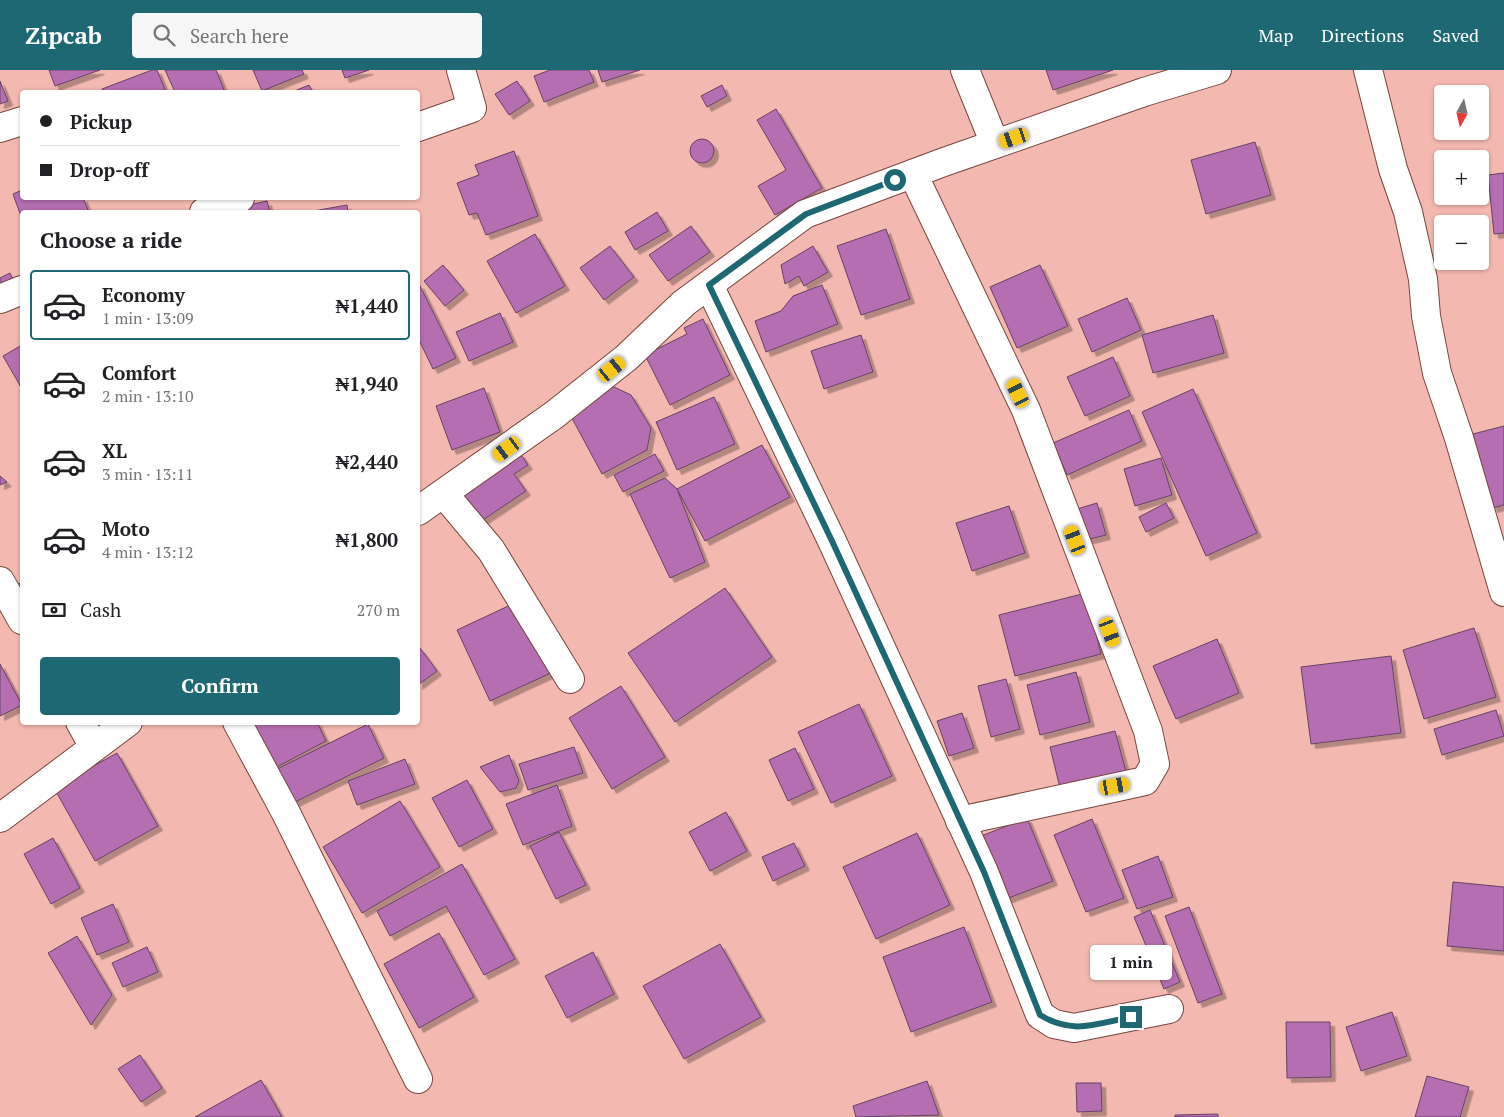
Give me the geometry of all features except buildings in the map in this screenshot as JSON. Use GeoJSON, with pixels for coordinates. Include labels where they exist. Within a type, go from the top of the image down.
{"type":"FeatureCollection","features":[{"type":"Feature","properties":{"kind":"street"},"geometry":{"type":"LineString","coordinates":[[420,126],[472,108],[461,70]]}},
{"type":"Feature","properties":{"kind":"street"},"geometry":{"type":"LineString","coordinates":[[965,70],[995,144]]}},
{"type":"Feature","properties":{"kind":"street"},"geometry":{"type":"LineString","coordinates":[[420,510],[554,415],[626,358],[684,303],[806,214],[995,144],[1216,70]]}},
{"type":"Feature","properties":{"kind":"street"},"geometry":{"type":"LineString","coordinates":[[1368,70],[1393,169],[1408,212],[1423,279],[1426,316],[1437,373],[1459,438],[1504,592]]}},
{"type":"Feature","properties":{"kind":"street"},"geometry":{"type":"LineString","coordinates":[[0,128],[20,122]]}},
{"type":"Feature","properties":{"kind":"street"},"geometry":{"type":"LineString","coordinates":[[913,174],[1026,410],[1148,731],[1155,764],[1145,781],[960,820]]}},
{"type":"Feature","properties":{"kind":"street"},"geometry":{"type":"LineString","coordinates":[[209,210],[235,200]]}},
{"type":"Feature","properties":{"kind":"street"},"geometry":{"type":"LineString","coordinates":[[709,285],[832,541],[984,872],[1040,1015],[1054,1024],[1074,1028],[1169,1009]]}},
{"type":"Feature","properties":{"kind":"street"},"geometry":{"type":"LineString","coordinates":[[0,299],[20,291]]}},
{"type":"Feature","properties":{"kind":"street"},"geometry":{"type":"LineString","coordinates":[[444,494],[491,550],[570,679]]}},
{"type":"Feature","properties":{"kind":"street"},"geometry":{"type":"LineString","coordinates":[[0,581],[20,616]]}},
{"type":"Feature","properties":{"kind":"street"},"geometry":{"type":"LineString","coordinates":[[82,725],[94,747]]}},
{"type":"Feature","properties":{"kind":"street"},"geometry":{"type":"LineString","coordinates":[[0,818],[124,725]]}},
{"type":"Feature","properties":{"kind":"street"},"geometry":{"type":"LineString","coordinates":[[239,725],[286,812],[418,1078]]}},
{"type":"Feature","properties":{"kind":"route"},"geometry":{"type":"LineString","coordinates":[[895,180],[806,214],[709,285],[832,541],[984,872],[1040,1015],[1054,1024],[1074,1028],[1131,1017]]}}]}
